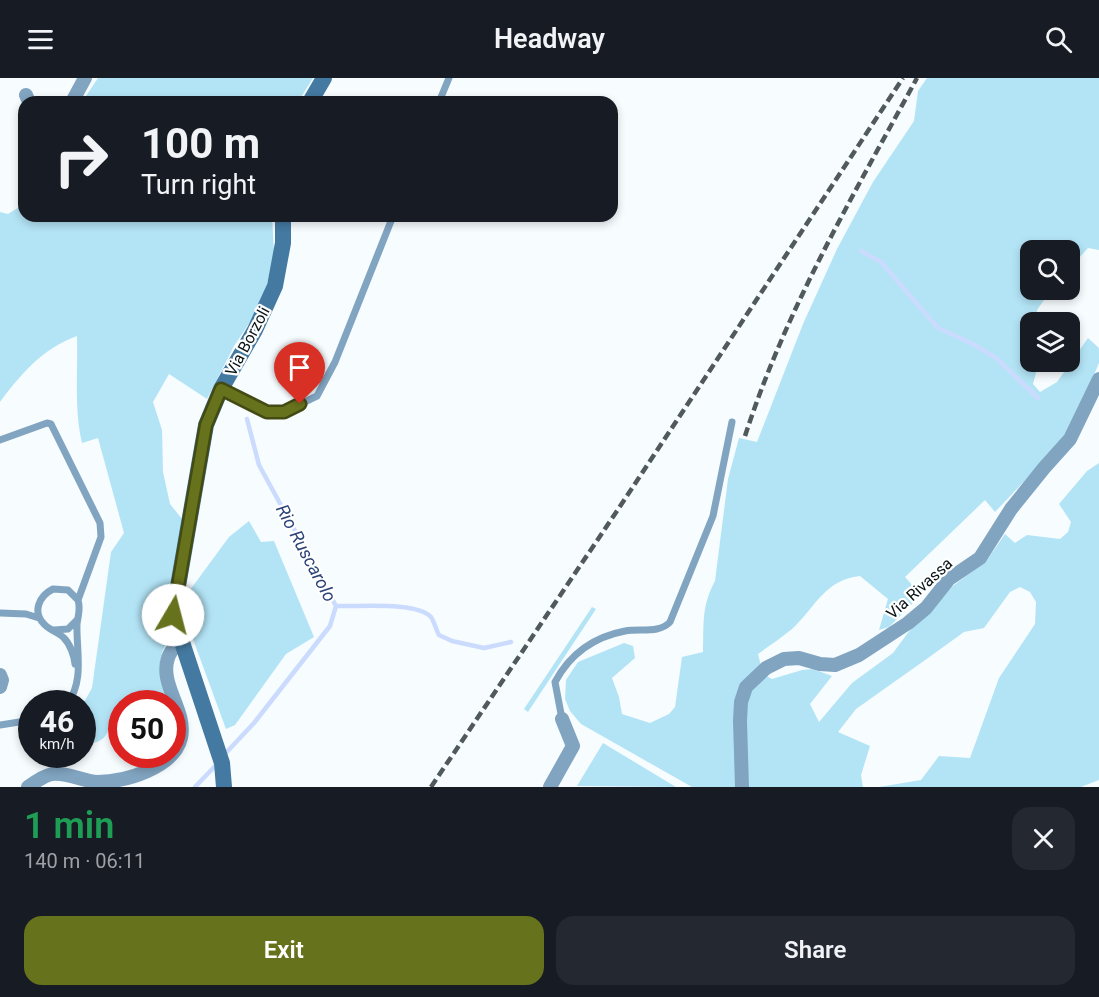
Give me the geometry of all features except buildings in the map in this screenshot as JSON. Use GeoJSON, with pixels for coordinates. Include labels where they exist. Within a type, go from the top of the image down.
{"type":"FeatureCollection","features":[{"type":"Feature","properties":{"kind":"main road"},"geometry":{"type":"LineString","coordinates":[[314,96],[324,78]]}},
{"type":"Feature","properties":{"kind":"main road","name":"Via Borzoli"},"geometry":{"type":"LineString","coordinates":[[224,787],[219,756],[173,615],[206,425],[221,389],[255,330],[275,286],[283,243],[283,222]]}},
{"type":"Feature","properties":{"kind":"street"},"geometry":{"type":"LineString","coordinates":[[75,96],[85,78]]}},
{"type":"Feature","properties":{"kind":"street","name":"Via Rivassa"},"geometry":{"type":"LineString","coordinates":[[742,787],[740,721],[741,702],[746,687],[766,668],[784,659],[799,658],[820,664],[835,665],[859,655],[926,608],[950,579],[980,558],[1011,509],[1070,439],[1099,379]]}},
{"type":"Feature","properties":{"kind":"street"},"geometry":{"type":"LineString","coordinates":[[28,787],[52,774],[99,782],[128,777],[162,764],[171,758],[180,742],[182,732],[180,715],[166,674],[166,664],[170,653],[181,639]]}},
{"type":"Feature","properties":{"kind":"street"},"geometry":{"type":"LineString","coordinates":[[0,675],[2,680],[0,687]]}},
{"type":"Feature","properties":{"kind":"street"},"geometry":{"type":"LineString","coordinates":[[550,787],[573,746],[562,719]]}},
{"type":"Feature","properties":{"kind":"lane"},"geometry":{"type":"LineString","coordinates":[[442,96],[449,78]]}},
{"type":"Feature","properties":{"kind":"lane"},"geometry":{"type":"LineString","coordinates":[[221,389],[267,412],[284,412],[317,396],[335,362],[391,222]]}},
{"type":"Feature","properties":{"kind":"lane"},"geometry":{"type":"LineString","coordinates":[[562,719],[555,682],[565,666],[581,649],[623,631],[657,629],[665,627],[670,622],[712,516],[732,422]]}},
{"type":"Feature","properties":{"kind":"lane"},"geometry":{"type":"LineString","coordinates":[[0,440],[47,423],[54,427],[100,522],[100,537],[78,600]]}},
{"type":"Feature","properties":{"kind":"lane"},"geometry":{"type":"LineString","coordinates":[[75,690],[78,677],[77,620],[80,607],[78,600],[68,590],[53,589],[46,592],[38,604],[39,618],[43,624],[64,638],[69,646],[78,677]]}},
{"type":"Feature","properties":{"kind":"lane"},"geometry":{"type":"LineString","coordinates":[[0,613],[26,614],[39,618]]}},
{"type":"Feature","properties":{"kind":"lane"},"geometry":{"type":"LineString","coordinates":[[54,630],[68,629],[77,620]]}},
{"type":"Feature","properties":{"kind":"lane"},"geometry":{"type":"LineString","coordinates":[[0,725],[18,722]]}},
{"type":"Feature","properties":{"kind":"shaded area"},"geometry":{"type":"Polygon","coordinates":[[[98,78],[313,78],[302,96],[86,96],[98,78]]]}},
{"type":"Feature","properties":{"kind":"shaded area"},"geometry":{"type":"Polygon","coordinates":[[[927,78],[1099,78],[1099,250],[1088,248],[1080,257],[1080,240],[1020,240],[1020,300],[1044,300],[1037,312],[1020,312],[1020,372],[1036,372],[1033,384],[1040,392],[1057,382],[1064,372],[1080,372],[1080,349],[1088,338],[1099,348],[1099,363],[1072,426],[1047,457],[995,512],[985,500],[905,577],[921,595],[889,627],[879,630],[888,599],[860,576],[837,583],[821,596],[792,629],[758,654],[763,674],[772,679],[813,669],[832,676],[810,704],[819,722],[852,683],[893,653],[910,630],[945,592],[987,560],[1005,534],[1015,543],[1027,535],[1060,539],[1068,532],[1071,522],[1059,504],[1087,471],[1099,463],[1099,780],[1081,787],[879,787],[921,780],[939,756],[970,758],[999,678],[1035,624],[1036,602],[1030,592],[1020,587],[1010,592],[984,628],[964,632],[856,709],[838,732],[870,746],[861,775],[863,787],[692,787],[581,724],[570,711],[565,699],[566,680],[578,662],[624,643],[633,646],[635,658],[612,678],[622,714],[650,723],[669,714],[675,707],[682,657],[703,652],[705,608],[715,581],[728,479],[739,438],[757,442],[803,324],[837,249],[873,182],[914,121],[918,91],[927,78]]]}},
{"type":"Feature","properties":{"kind":"shaded area"},"geometry":{"type":"Polygon","coordinates":[[[18,208],[18,222],[272,222],[274,252],[258,310],[234,346],[207,399],[169,374],[153,402],[162,430],[163,472],[170,504],[182,519],[171,634],[162,652],[160,663],[166,690],[108,690],[108,730],[100,741],[96,742],[96,690],[91,690],[111,552],[124,533],[98,438],[82,443],[77,403],[77,336],[43,355],[0,402],[0,212],[8,214],[18,208]]]}},
{"type":"Feature","properties":{"kind":"shaded area"},"geometry":{"type":"Polygon","coordinates":[[[249,521],[261,542],[274,541],[314,637],[286,654],[235,725],[226,729],[183,612],[190,590],[229,537],[249,521]]]}},
{"type":"Feature","properties":{"kind":"shaded area"},"geometry":{"type":"Polygon","coordinates":[[[592,607],[596,609],[528,712],[524,709],[592,607]]]}},
{"type":"Feature","properties":{"kind":"shaded area"},"geometry":{"type":"Polygon","coordinates":[[[603,743],[676,787],[577,786],[603,743]]]}},
{"type":"Feature","properties":{"kind":"waterway"},"geometry":{"type":"LineString","coordinates":[[861,251],[881,262],[938,328],[973,344],[996,358],[1038,398]]}},
{"type":"Feature","properties":{"kind":"waterway","name":"Rio Ruscarolo"},"geometry":{"type":"LineString","coordinates":[[223,756],[254,723],[330,626],[336,606],[259,465],[247,419]]}},
{"type":"Feature","properties":{"kind":"waterway"},"geometry":{"type":"LineString","coordinates":[[336,606],[386,606],[413,609],[431,617],[439,635],[452,641],[484,648],[511,642]]}},
{"type":"Feature","properties":{"kind":"waterway","name":"Rio Ruscarolo"},"geometry":{"type":"LineString","coordinates":[[195,787],[218,763]]}},
{"type":"Feature","properties":{"kind":"railway"},"geometry":{"type":"LineString","coordinates":[[431,787],[619,508],[903,78]]}},
{"type":"Feature","properties":{"kind":"railway"},"geometry":{"type":"LineString","coordinates":[[745,436],[780,343],[801,298],[917,78]]}},
{"type":"Feature","properties":{"kind":"route"},"geometry":{"type":"LineString","coordinates":[[173,615],[206,425],[221,389],[267,412],[284,412],[300,404]]}}]}
